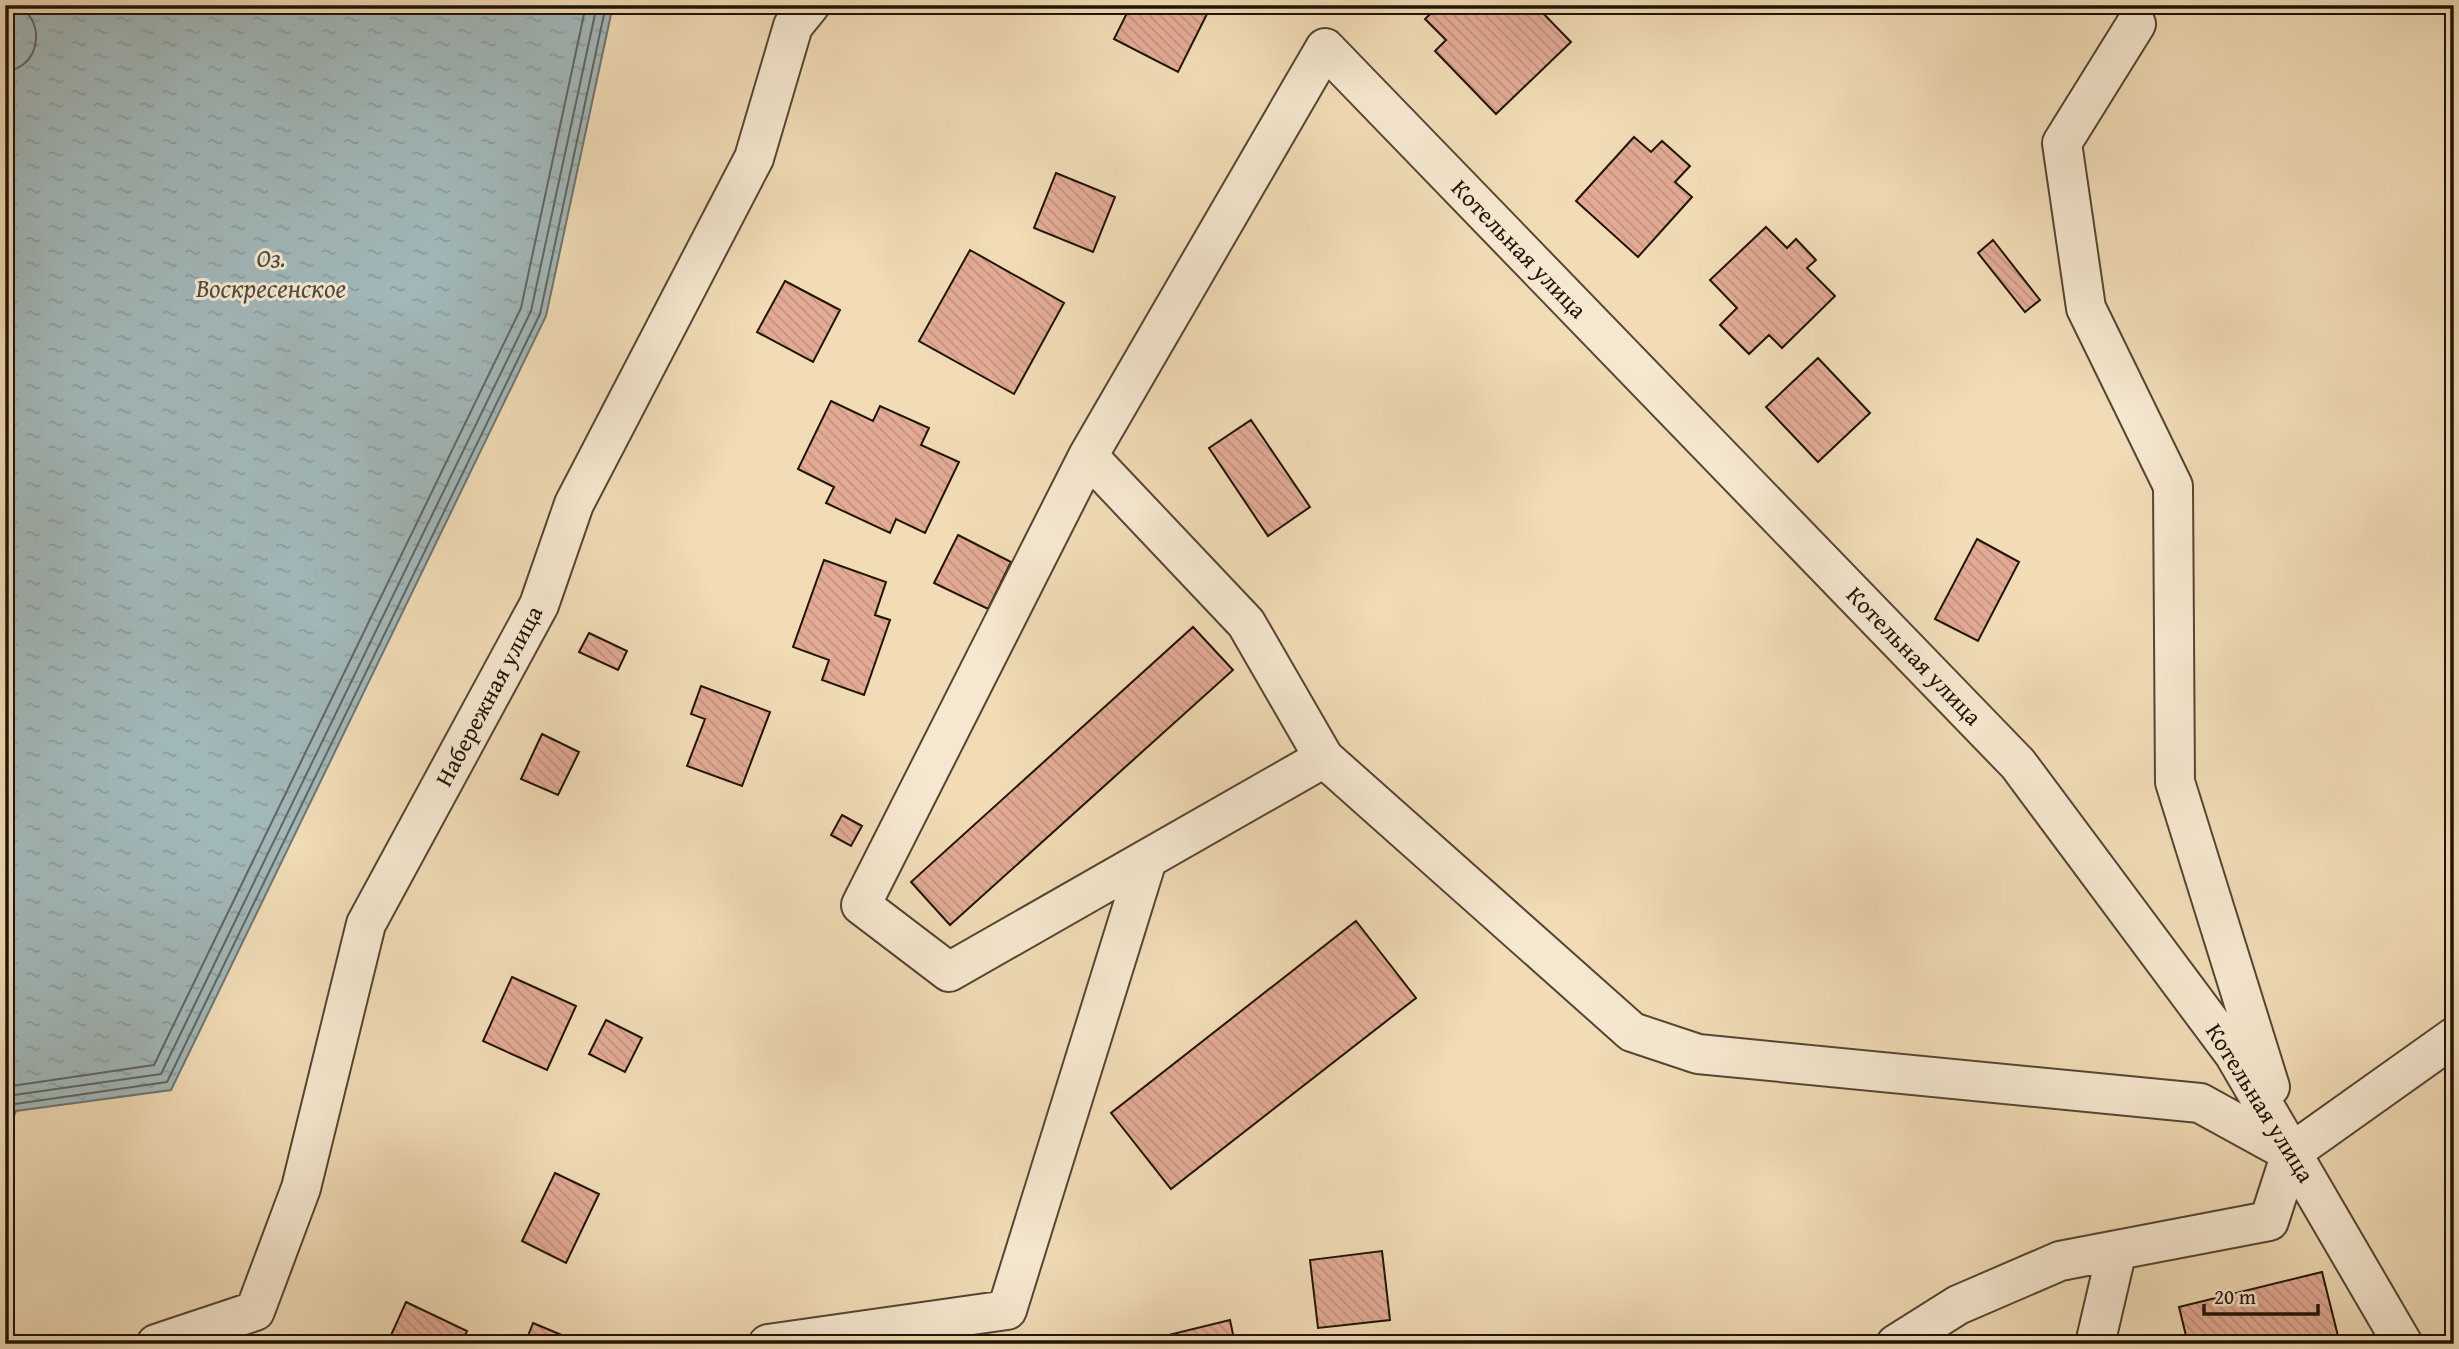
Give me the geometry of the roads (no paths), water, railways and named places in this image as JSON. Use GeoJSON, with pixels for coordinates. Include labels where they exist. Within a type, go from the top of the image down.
{"type":"FeatureCollection","features":[{"type":"Feature","properties":{"kind":"street","name":"Набережная улица"},"geometry":{"type":"LineString","coordinates":[[156,1344],[255,1311],[301,1188],[366,924],[539,606],[574,504],[754,158],[793,26],[810,5]]}},
{"type":"Feature","properties":{"kind":"street"},"geometry":{"type":"LineString","coordinates":[[1896,1344],[1958,1306],[2060,1261],[2269,1221],[2291,1153],[2175,782],[2173,486],[2086,308],[2062,144],[2136,23]]}},
{"type":"Feature","properties":{"kind":"street","name":"Котельная улица"},"geometry":{"type":"LineString","coordinates":[[1088,456],[1325,48],[2018,764],[2234,1054],[2403,1344]]}},
{"type":"Feature","properties":{"kind":"street"},"geometry":{"type":"LineString","coordinates":[[1324,758],[949,972],[861,905],[1088,456],[1246,623],[1324,758],[1632,1032],[1698,1055],[2200,1103],[2291,1153]]}},
{"type":"Feature","properties":{"kind":"street"},"geometry":{"type":"LineString","coordinates":[[768,1344],[1007,1310],[1147,860]]}},
{"type":"Feature","properties":{"kind":"street"},"geometry":{"type":"LineString","coordinates":[[2291,1153],[2454,1037]]}},
{"type":"Feature","properties":{"kind":"street"},"geometry":{"type":"LineString","coordinates":[[2095,1344],[2117,1250]]}},
{"type":"Feature","properties":{"kind":"water","name":"Оз. Воскресенское"},"geometry":{"type":"Polygon","coordinates":[[[6,5],[613,5],[546,316],[171,1090],[16,1111],[5,1140],[5,54],[10,40],[6,5]]]}}]}
